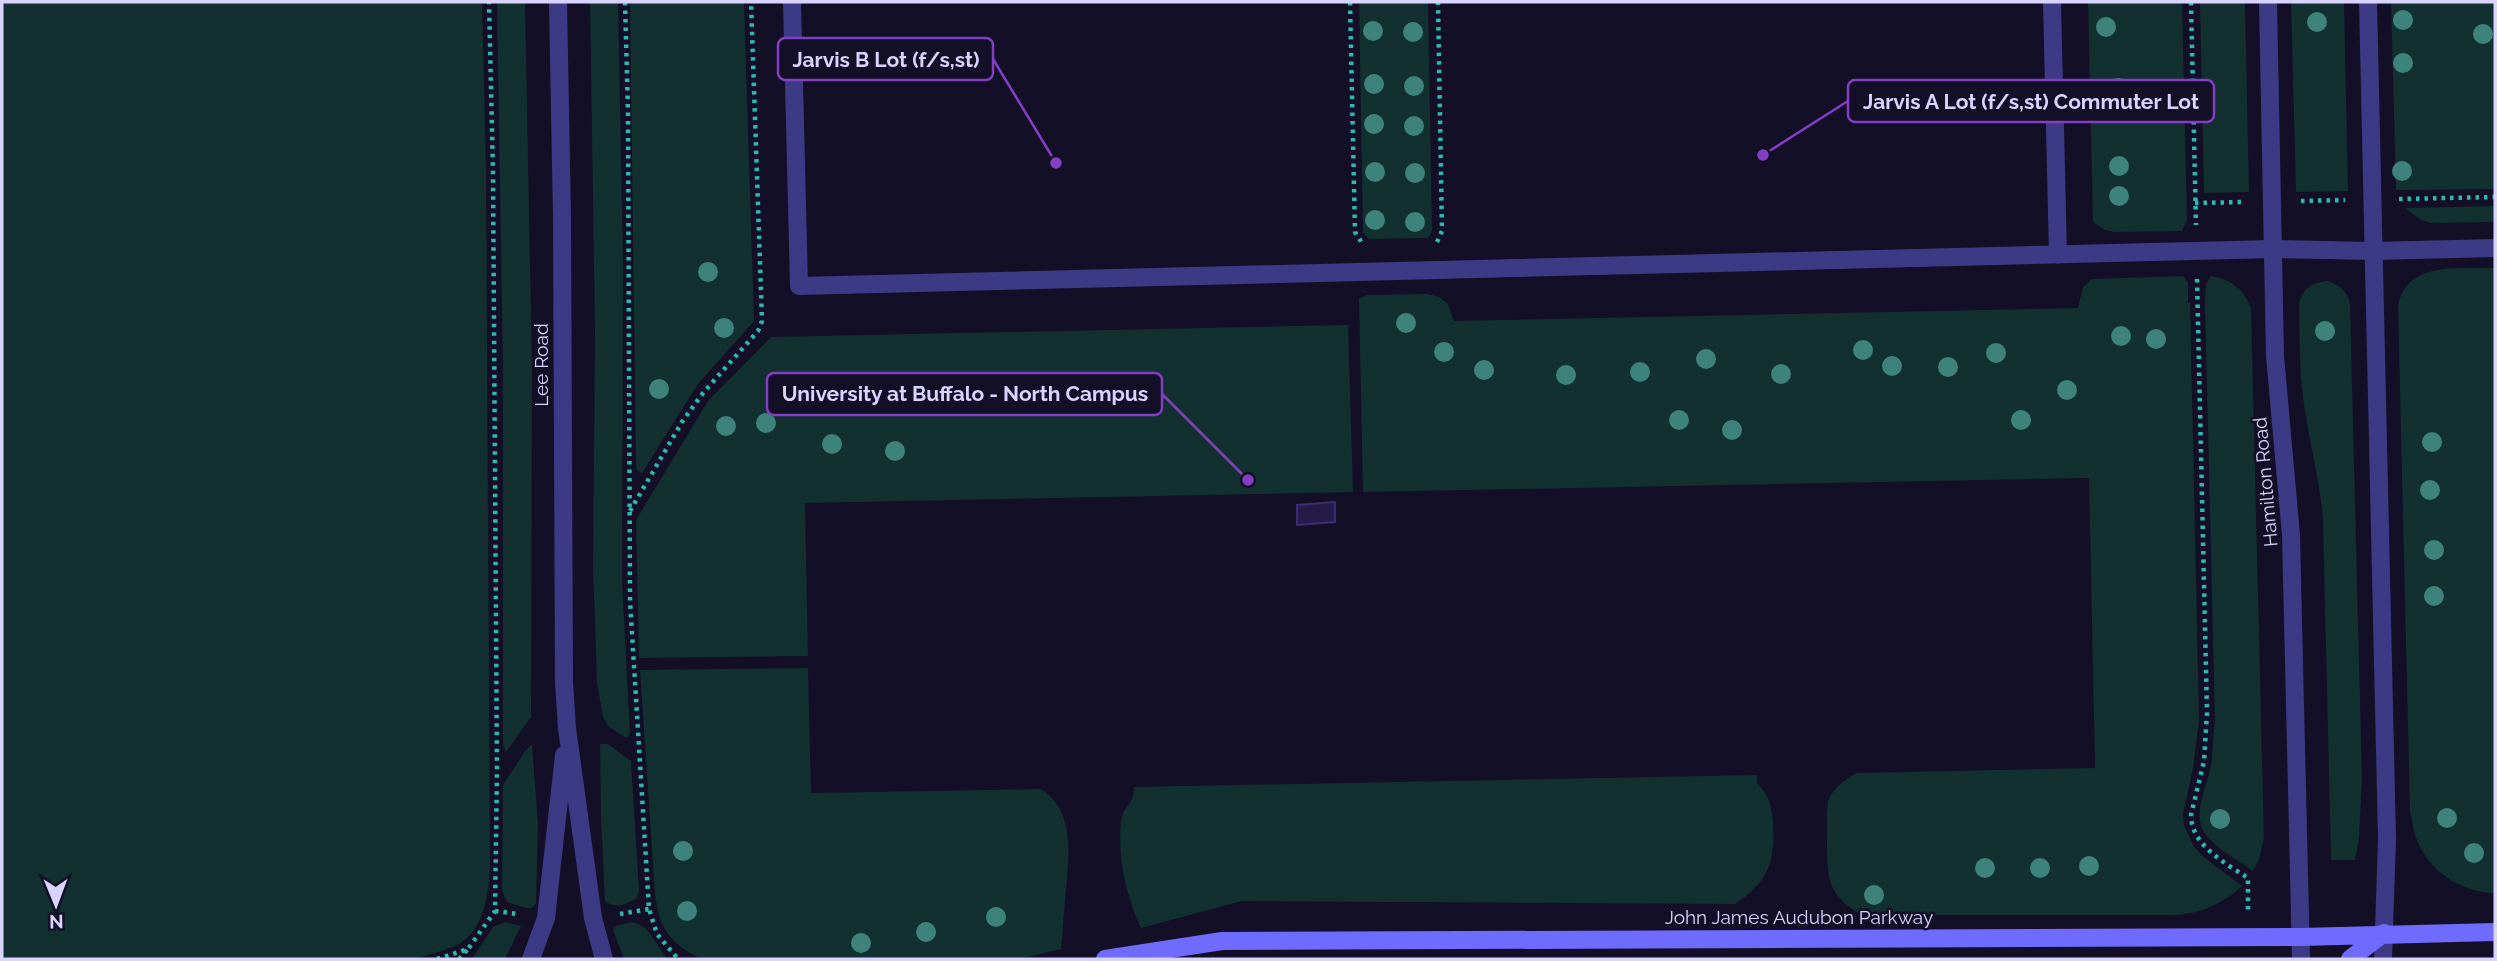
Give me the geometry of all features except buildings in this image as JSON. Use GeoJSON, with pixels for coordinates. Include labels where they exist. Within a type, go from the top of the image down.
{"type":"FeatureCollection","features":[{"type":"Feature","properties":{"kind":"main road","name":"John James Audubon Parkway"},"geometry":{"type":"LineString","coordinates":[[1105,959],[1222,942],[2300,937],[2495,932]]}},
{"type":"Feature","properties":{"kind":"main road"},"geometry":{"type":"LineString","coordinates":[[2350,959],[2384,933]]}},
{"type":"Feature","properties":{"kind":"street","name":"Lee Road"},"geometry":{"type":"LineString","coordinates":[[558,2],[564,682],[567,728],[593,918],[604,959]]}},
{"type":"Feature","properties":{"kind":"street"},"geometry":{"type":"LineString","coordinates":[[792,2],[799,286],[2273,249],[2373,251],[2495,248]]}},
{"type":"Feature","properties":{"kind":"street"},"geometry":{"type":"LineString","coordinates":[[2052,2],[2058,255]]}},
{"type":"Feature","properties":{"kind":"street","name":"Hamilton Road"},"geometry":{"type":"LineString","coordinates":[[2268,2],[2275,356],[2291,535],[2301,959]]}},
{"type":"Feature","properties":{"kind":"street"},"geometry":{"type":"LineString","coordinates":[[2368,2],[2387,839],[2383,959]]}},
{"type":"Feature","properties":{"kind":"street","name":"Lee Road"},"geometry":{"type":"LineString","coordinates":[[531,959],[546,918],[567,728]]}},
{"type":"Feature","properties":{"kind":"path"},"geometry":{"type":"LineString","coordinates":[[459,959],[495,911],[498,771],[489,2]]}},
{"type":"Feature","properties":{"kind":"path"},"geometry":{"type":"LineString","coordinates":[[625,2],[630,601],[649,909],[657,934],[678,959]]}},
{"type":"Feature","properties":{"kind":"path"},"geometry":{"type":"LineString","coordinates":[[629,513],[682,422],[703,393],[758,331],[762,321],[751,2]]}},
{"type":"Feature","properties":{"kind":"path"},"geometry":{"type":"LineString","coordinates":[[1350,2],[1355,232],[1360,242],[1366,244]]}},
{"type":"Feature","properties":{"kind":"path"},"geometry":{"type":"LineString","coordinates":[[1429,245],[1440,239],[1442,231],[1438,2]]}},
{"type":"Feature","properties":{"kind":"path"},"geometry":{"type":"LineString","coordinates":[[2191,2],[2207,713],[2204,761],[2191,823],[2199,840],[2248,878],[2248,937]]}},
{"type":"Feature","properties":{"kind":"path"},"geometry":{"type":"LineString","coordinates":[[609,915],[649,909]]}},
{"type":"Feature","properties":{"kind":"path"},"geometry":{"type":"LineString","coordinates":[[495,911],[527,916]]}},
{"type":"Feature","properties":{"kind":"path"},"geometry":{"type":"LineString","coordinates":[[437,959],[468,949]]}},
{"type":"Feature","properties":{"kind":"green space"},"geometry":{"type":"Polygon","coordinates":[[[2,2],[482,2],[486,167],[490,870],[488,892],[478,924],[472,933],[455,946],[413,959],[2,959],[2,2]]]}},
{"type":"Feature","properties":{"kind":"green space"},"geometry":{"type":"Polygon","coordinates":[[[497,2],[525,2],[532,369],[531,717],[506,752],[503,746],[503,368],[497,2]]]}},
{"type":"Feature","properties":{"kind":"green space"},"geometry":{"type":"Polygon","coordinates":[[[590,2],[618,2],[623,261],[622,582],[630,733],[626,738],[608,726],[603,717],[597,683],[593,568],[595,332],[590,2]]]}},
{"type":"Feature","properties":{"kind":"green space"},"geometry":{"type":"Polygon","coordinates":[[[630,2],[744,2],[754,321],[698,384],[642,473],[637,471],[636,466],[630,2]]]}},
{"type":"Feature","properties":{"kind":"green space"},"geometry":{"type":"Polygon","coordinates":[[[1359,2],[1428,2],[1432,232],[1428,238],[1369,239],[1363,233],[1359,2]]]}},
{"type":"Feature","properties":{"kind":"green space"},"geometry":{"type":"Polygon","coordinates":[[[2088,2],[2182,2],[2187,220],[2182,231],[2113,232],[2093,222],[2088,2]]]}},
{"type":"Feature","properties":{"kind":"green space"},"geometry":{"type":"Polygon","coordinates":[[[2200,2],[2245,2],[2249,192],[2204,193],[2200,2]]]}},
{"type":"Feature","properties":{"kind":"green space"},"geometry":{"type":"Polygon","coordinates":[[[2291,2],[2344,2],[2348,191],[2296,192],[2291,2]]]}},
{"type":"Feature","properties":{"kind":"green space"},"geometry":{"type":"Polygon","coordinates":[[[2391,2],[2495,2],[2495,189],[2396,190],[2391,2]]]}},
{"type":"Feature","properties":{"kind":"green space"},"geometry":{"type":"Polygon","coordinates":[[[2495,206],[2495,222],[2431,223],[2421,220],[2405,208],[2495,206]]]}},
{"type":"Feature","properties":{"kind":"green space"},"geometry":{"type":"Polygon","coordinates":[[[2451,268],[2495,268],[2495,893],[2472,890],[2451,880],[2432,865],[2419,845],[2410,813],[2398,306],[2403,291],[2423,274],[2451,268]]]}},
{"type":"Feature","properties":{"kind":"green space"},"geometry":{"type":"Polygon","coordinates":[[[2183,276],[2188,283],[2190,303],[2199,720],[2193,768],[2183,814],[2184,825],[2201,855],[2242,886],[2218,903],[2192,913],[1862,915],[1843,902],[1832,887],[1827,858],[1828,801],[1840,785],[1857,773],[2095,768],[2089,478],[1363,492],[1359,299],[1367,295],[1428,294],[1439,297],[1448,304],[1454,321],[2078,308],[2083,287],[2092,279],[2183,276]]]}},
{"type":"Feature","properties":{"kind":"green space"},"geometry":{"type":"Polygon","coordinates":[[[2211,276],[2236,286],[2251,309],[2264,838],[2253,871],[2221,849],[2205,834],[2200,818],[2211,765],[2215,721],[2205,303],[2206,284],[2211,276]]]}},
{"type":"Feature","properties":{"kind":"green space"},"geometry":{"type":"Polygon","coordinates":[[[2327,281],[2343,289],[2350,305],[2362,779],[2355,860],[2331,860],[2323,520],[2305,412],[2300,362],[2300,299],[2309,287],[2327,281]]]}},
{"type":"Feature","properties":{"kind":"green space"},"geometry":{"type":"Polygon","coordinates":[[[1348,325],[1353,492],[805,503],[808,656],[639,658],[636,520],[708,401],[771,337],[1348,325]]]}},
{"type":"Feature","properties":{"kind":"green space"},"geometry":{"type":"Polygon","coordinates":[[[808,668],[811,793],[1041,789],[1052,798],[1065,821],[1068,847],[1061,949],[1019,959],[701,959],[674,941],[663,926],[655,894],[640,670],[808,668]]]}},
{"type":"Feature","properties":{"kind":"green space"},"geometry":{"type":"Polygon","coordinates":[[[532,744],[538,824],[536,903],[532,908],[526,908],[507,902],[502,890],[503,785],[532,744]]]}},
{"type":"Feature","properties":{"kind":"green space"},"geometry":{"type":"Polygon","coordinates":[[[600,744],[608,744],[631,761],[639,891],[637,898],[621,905],[605,901],[600,744]]]}},
{"type":"Feature","properties":{"kind":"green space"},"geometry":{"type":"Polygon","coordinates":[[[1757,775],[1757,783],[1771,806],[1773,849],[1768,870],[1762,879],[1735,904],[1242,901],[1141,928],[1131,903],[1122,862],[1121,821],[1134,787],[1757,775]]]}},
{"type":"Feature","properties":{"kind":"green space"},"geometry":{"type":"Polygon","coordinates":[[[505,922],[521,926],[505,959],[472,959],[493,927],[505,922]]]}},
{"type":"Feature","properties":{"kind":"green space"},"geometry":{"type":"Polygon","coordinates":[[[631,922],[648,931],[668,959],[624,959],[613,930],[616,926],[631,922]]]}},
{"type":"Feature","properties":{"kind":"place","name":"Jarvis A Lot (f/s,st) Commuter Lot"},"geometry":{"type":"Point","coordinates":[1763,155]}},
{"type":"Feature","properties":{"kind":"place","name":"Jarvis B Lot (f/s,st)"},"geometry":{"type":"Point","coordinates":[1056,163]}},
{"type":"Feature","properties":{"kind":"place","name":"University at Buffalo - North Campus"},"geometry":{"type":"Point","coordinates":[1248,480]}}]}
